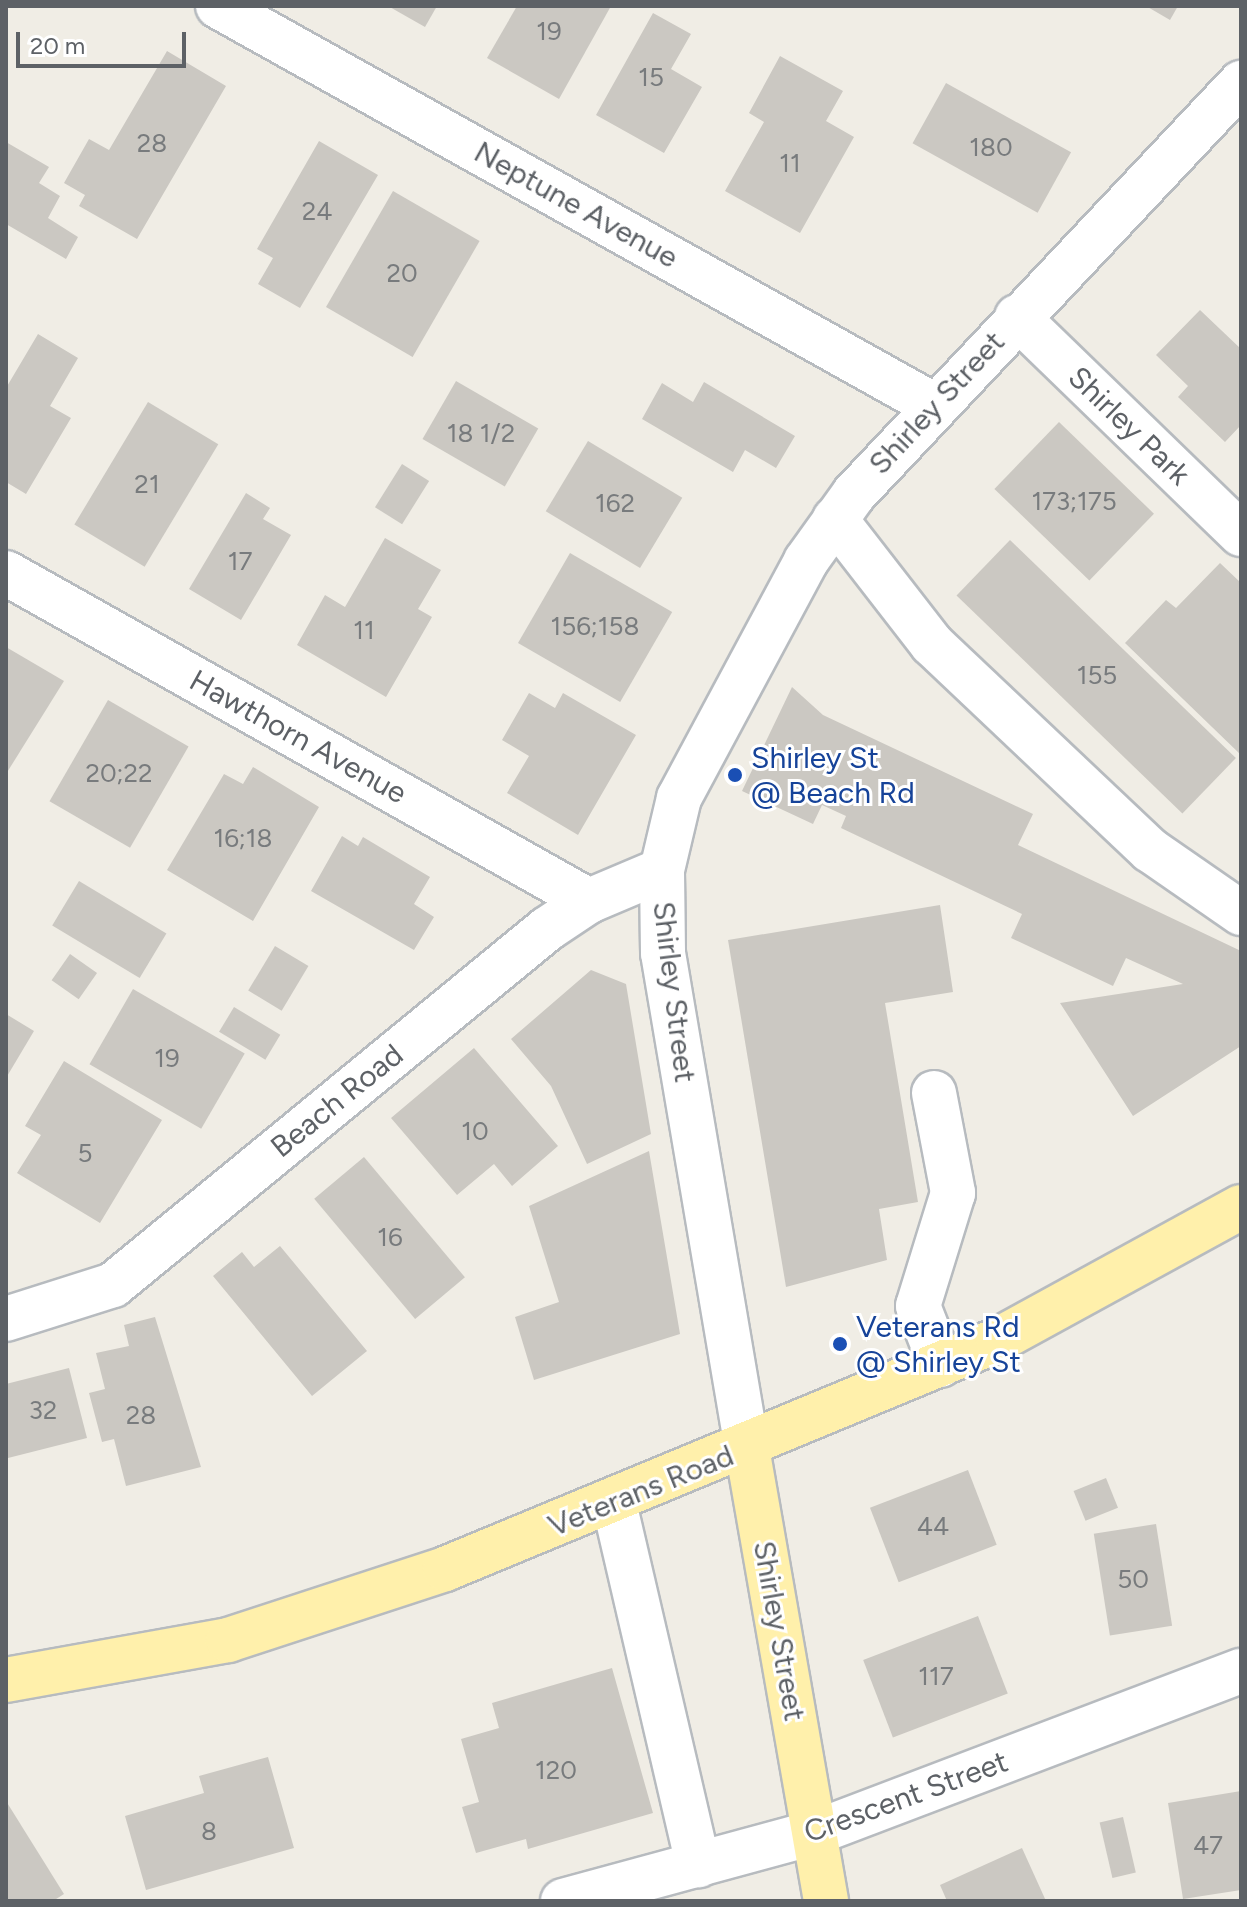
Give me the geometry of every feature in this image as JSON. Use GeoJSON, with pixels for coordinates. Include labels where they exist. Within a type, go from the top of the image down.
{"type":"FeatureCollection","features":[{"type":"Feature","properties":{"kind":"main road","name":"Veterans Road"},"geometry":{"type":"LineString","coordinates":[[6,1680],[161,1656],[293,1622],[614,1503],[941,1365],[1106,1286],[1241,1207]]}},
{"type":"Feature","properties":{"kind":"main road","name":"Shirley Street"},"geometry":{"type":"LineString","coordinates":[[747,1448],[826,1901]]}},
{"type":"Feature","properties":{"kind":"street","name":"Neptune Avenue"},"geometry":{"type":"LineString","coordinates":[[218,6],[933,405]]}},
{"type":"Feature","properties":{"kind":"street","name":"Shirley Street"},"geometry":{"type":"LineString","coordinates":[[747,1448],[663,953],[662,870],[671,820],[697,754],[835,519],[933,405],[1241,83]]}},
{"type":"Feature","properties":{"kind":"street","name":"Shirley Park"},"geometry":{"type":"LineString","coordinates":[[1017,317],[1241,534]]}},
{"type":"Feature","properties":{"kind":"street"},"geometry":{"type":"LineString","coordinates":[[835,519],[932,644],[1150,850],[1241,913]]}},
{"type":"Feature","properties":{"kind":"street","name":"Hawthorn Avenue"},"geometry":{"type":"LineString","coordinates":[[6,573],[589,901]]}},
{"type":"Feature","properties":{"kind":"street","name":"Beach Road"},"geometry":{"type":"LineString","coordinates":[[10,1309],[113,1285],[547,929],[589,901],[662,870]]}},
{"type":"Feature","properties":{"kind":"street"},"geometry":{"type":"LineString","coordinates":[[934,1093],[953,1193],[918,1306],[941,1365]]}},
{"type":"Feature","properties":{"kind":"street"},"geometry":{"type":"LineString","coordinates":[[614,1503],[698,1865]]}},
{"type":"Feature","properties":{"kind":"street","name":"Crescent Street"},"geometry":{"type":"LineString","coordinates":[[563,1901],[814,1833],[1241,1671]]}},
{"type":"Feature","properties":{"kind":"building"},"geometry":{"type":"Polygon","coordinates":[[[388,6],[437,6],[425,27],[388,6]]]}},
{"type":"Feature","properties":{"kind":"building"},"geometry":{"type":"Polygon","coordinates":[[[517,6],[611,6],[559,99],[487,58],[517,6]]]}},
{"type":"Feature","properties":{"kind":"building"},"geometry":{"type":"Polygon","coordinates":[[[1146,6],[1178,6],[1170,20],[1146,6]]]}},
{"type":"Feature","properties":{"kind":"building"},"geometry":{"type":"Polygon","coordinates":[[[653,13],[691,34],[671,69],[702,87],[664,153],[596,115],[653,13]]]}},
{"type":"Feature","properties":{"kind":"building"},"geometry":{"type":"Polygon","coordinates":[[[167,51],[226,86],[137,239],[79,206],[85,195],[64,183],[89,139],[109,150],[167,51]]]}},
{"type":"Feature","properties":{"kind":"building"},"geometry":{"type":"Polygon","coordinates":[[[780,56],[843,91],[826,121],[854,137],[800,233],[725,191],[764,122],[749,113],[780,56]]]}},
{"type":"Feature","properties":{"kind":"building"},"geometry":{"type":"Polygon","coordinates":[[[946,83],[1071,152],[1038,213],[913,143],[946,83]]]}},
{"type":"Feature","properties":{"kind":"building"},"geometry":{"type":"Polygon","coordinates":[[[319,141],[378,175],[300,308],[258,284],[273,258],[257,249],[319,141]]]}},
{"type":"Feature","properties":{"kind":"building"},"geometry":{"type":"Polygon","coordinates":[[[6,142],[49,167],[39,183],[60,196],[48,218],[78,237],[66,259],[6,224],[6,142]]]}},
{"type":"Feature","properties":{"kind":"building"},"geometry":{"type":"Polygon","coordinates":[[[393,191],[480,241],[413,357],[326,307],[393,191]]]}},
{"type":"Feature","properties":{"kind":"building"},"geometry":{"type":"Polygon","coordinates":[[[1200,310],[1241,349],[1241,425],[1225,442],[1178,397],[1188,386],[1156,355],[1200,310]]]}},
{"type":"Feature","properties":{"kind":"building"},"geometry":{"type":"Polygon","coordinates":[[[38,334],[78,358],[50,406],[71,418],[26,494],[6,482],[6,388],[38,334]]]}},
{"type":"Feature","properties":{"kind":"building"},"geometry":{"type":"Polygon","coordinates":[[[456,381],[538,428],[505,487],[422,439],[456,381]]]}},
{"type":"Feature","properties":{"kind":"building"},"geometry":{"type":"Polygon","coordinates":[[[704,382],[795,436],[776,468],[745,450],[733,472],[642,419],[662,383],[693,402],[704,382]]]}},
{"type":"Feature","properties":{"kind":"building"},"geometry":{"type":"Polygon","coordinates":[[[148,402],[218,444],[145,567],[74,525],[148,402]]]}},
{"type":"Feature","properties":{"kind":"building"},"geometry":{"type":"Polygon","coordinates":[[[1059,422],[1154,514],[1089,581],[994,489],[1059,422]]]}},
{"type":"Feature","properties":{"kind":"building"},"geometry":{"type":"Polygon","coordinates":[[[588,441],[682,498],[640,568],[546,511],[588,441]]]}},
{"type":"Feature","properties":{"kind":"building"},"geometry":{"type":"Polygon","coordinates":[[[402,464],[429,481],[402,524],[375,507],[402,464]]]}},
{"type":"Feature","properties":{"kind":"building"},"geometry":{"type":"Polygon","coordinates":[[[246,493],[270,508],[263,519],[291,535],[241,620],[189,589],[246,493]]]}},
{"type":"Feature","properties":{"kind":"building"},"geometry":{"type":"Polygon","coordinates":[[[385,538],[441,570],[418,609],[432,617],[386,697],[297,645],[325,595],[345,607],[385,538]]]}},
{"type":"Feature","properties":{"kind":"building"},"geometry":{"type":"Polygon","coordinates":[[[1010,540],[1236,758],[1182,814],[957,595],[1010,540]]]}},
{"type":"Feature","properties":{"kind":"building"},"geometry":{"type":"Polygon","coordinates":[[[570,553],[672,612],[620,702],[518,643],[570,553]]]}},
{"type":"Feature","properties":{"kind":"building"},"geometry":{"type":"Polygon","coordinates":[[[1220,563],[1241,583],[1241,755],[1125,643],[1166,600],[1176,608],[1220,563]]]}},
{"type":"Feature","properties":{"kind":"building"},"geometry":{"type":"Polygon","coordinates":[[[6,647],[64,681],[6,774],[6,647]]]}},
{"type":"Feature","properties":{"kind":"building"},"geometry":{"type":"Polygon","coordinates":[[[792,687],[823,715],[1033,814],[1018,845],[1241,951],[1241,1046],[1133,1116],[1060,1003],[1183,984],[1126,958],[1113,986],[1011,938],[1022,914],[841,828],[846,816],[822,805],[813,824],[742,791],[792,687]]]}},
{"type":"Feature","properties":{"kind":"building"},"geometry":{"type":"Polygon","coordinates":[[[529,693],[555,708],[563,693],[636,735],[578,835],[507,793],[529,756],[502,740],[529,693]]]}},
{"type":"Feature","properties":{"kind":"building"},"geometry":{"type":"Polygon","coordinates":[[[108,700],[189,746],[130,848],[50,801],[108,700]]]}},
{"type":"Feature","properties":{"kind":"building"},"geometry":{"type":"Polygon","coordinates":[[[253,767],[319,807],[253,921],[167,870],[224,774],[243,784],[253,767]]]}},
{"type":"Feature","properties":{"kind":"building"},"geometry":{"type":"Polygon","coordinates":[[[342,836],[358,846],[363,837],[430,877],[414,904],[434,917],[414,950],[311,891],[342,836]]]}},
{"type":"Feature","properties":{"kind":"building"},"geometry":{"type":"Polygon","coordinates":[[[79,881],[166,934],[140,978],[52,926],[79,881]]]}},
{"type":"Feature","properties":{"kind":"building"},"geometry":{"type":"Polygon","coordinates":[[[940,905],[953,992],[885,1003],[918,1202],[879,1209],[887,1260],[786,1287],[728,940],[940,905]]]}},
{"type":"Feature","properties":{"kind":"building"},"geometry":{"type":"Polygon","coordinates":[[[275,946],[308,966],[282,1011],[248,991],[275,946]]]}},
{"type":"Feature","properties":{"kind":"building"},"geometry":{"type":"Polygon","coordinates":[[[70,954],[97,973],[79,999],[52,980],[70,954]]]}},
{"type":"Feature","properties":{"kind":"building"},"geometry":{"type":"Polygon","coordinates":[[[591,970],[626,984],[651,1134],[587,1164],[551,1086],[511,1039],[591,970]]]}},
{"type":"Feature","properties":{"kind":"building"},"geometry":{"type":"Polygon","coordinates":[[[133,989],[245,1054],[201,1129],[90,1064],[133,989]]]}},
{"type":"Feature","properties":{"kind":"building"},"geometry":{"type":"Polygon","coordinates":[[[234,1007],[280,1035],[265,1060],[219,1032],[234,1007]]]}},
{"type":"Feature","properties":{"kind":"building"},"geometry":{"type":"Polygon","coordinates":[[[6,1014],[34,1031],[6,1078],[6,1014]]]}},
{"type":"Feature","properties":{"kind":"building"},"geometry":{"type":"Polygon","coordinates":[[[474,1048],[558,1146],[512,1186],[494,1164],[457,1195],[391,1118],[474,1048]]]}},
{"type":"Feature","properties":{"kind":"building"},"geometry":{"type":"Polygon","coordinates":[[[64,1061],[162,1120],[100,1223],[17,1173],[41,1135],[25,1126],[64,1061]]]}},
{"type":"Feature","properties":{"kind":"building"},"geometry":{"type":"Polygon","coordinates":[[[649,1151],[680,1334],[534,1380],[515,1317],[559,1302],[529,1206],[649,1151]]]}},
{"type":"Feature","properties":{"kind":"building"},"geometry":{"type":"Polygon","coordinates":[[[364,1157],[465,1277],[415,1319],[314,1199],[364,1157]]]}},
{"type":"Feature","properties":{"kind":"building"},"geometry":{"type":"Polygon","coordinates":[[[280,1246],[367,1351],[312,1396],[213,1276],[242,1252],[254,1267],[280,1246]]]}},
{"type":"Feature","properties":{"kind":"building"},"geometry":{"type":"Polygon","coordinates":[[[155,1317],[201,1467],[126,1486],[114,1439],[102,1442],[89,1393],[105,1389],[96,1353],[129,1346],[124,1325],[155,1317]]]}},
{"type":"Feature","properties":{"kind":"building"},"geometry":{"type":"Polygon","coordinates":[[[69,1368],[87,1438],[8,1458],[6,1384],[69,1368]]]}},
{"type":"Feature","properties":{"kind":"building"},"geometry":{"type":"Polygon","coordinates":[[[968,1470],[997,1545],[899,1582],[870,1508],[968,1470]]]}},
{"type":"Feature","properties":{"kind":"building"},"geometry":{"type":"Polygon","coordinates":[[[1106,1478],[1118,1508],[1086,1521],[1074,1491],[1106,1478]]]}},
{"type":"Feature","properties":{"kind":"building"},"geometry":{"type":"Polygon","coordinates":[[[1156,1524],[1172,1626],[1110,1636],[1094,1534],[1156,1524]]]}},
{"type":"Feature","properties":{"kind":"building"},"geometry":{"type":"Polygon","coordinates":[[[978,1616],[1008,1693],[893,1738],[863,1660],[978,1616]]]}},
{"type":"Feature","properties":{"kind":"building"},"geometry":{"type":"Polygon","coordinates":[[[612,1668],[653,1813],[528,1849],[526,1839],[476,1853],[462,1807],[479,1802],[461,1739],[499,1728],[492,1703],[612,1668]]]}},
{"type":"Feature","properties":{"kind":"building"},"geometry":{"type":"Polygon","coordinates":[[[268,1757],[294,1848],[146,1890],[125,1816],[204,1793],[199,1776],[268,1757]]]}},
{"type":"Feature","properties":{"kind":"building"},"geometry":{"type":"Polygon","coordinates":[[[1241,1791],[1241,1890],[1183,1899],[1168,1803],[1241,1791]]]}},
{"type":"Feature","properties":{"kind":"building"},"geometry":{"type":"Polygon","coordinates":[[[6,1801],[64,1894],[53,1901],[6,1901],[6,1801]]]}},
{"type":"Feature","properties":{"kind":"building"},"geometry":{"type":"Polygon","coordinates":[[[1123,1817],[1136,1873],[1112,1878],[1100,1822],[1123,1817]]]}},
{"type":"Feature","properties":{"kind":"building"},"geometry":{"type":"Polygon","coordinates":[[[1022,1848],[1046,1901],[947,1901],[940,1885],[1022,1848]]]}},
{"type":"Feature","properties":{"kind":"place","name":"Shirley St @ Beach Rd"},"geometry":{"type":"Point","coordinates":[735,775]}},
{"type":"Feature","properties":{"kind":"place","name":"Veterans Rd @ Shirley St"},"geometry":{"type":"Point","coordinates":[840,1344]}}]}
